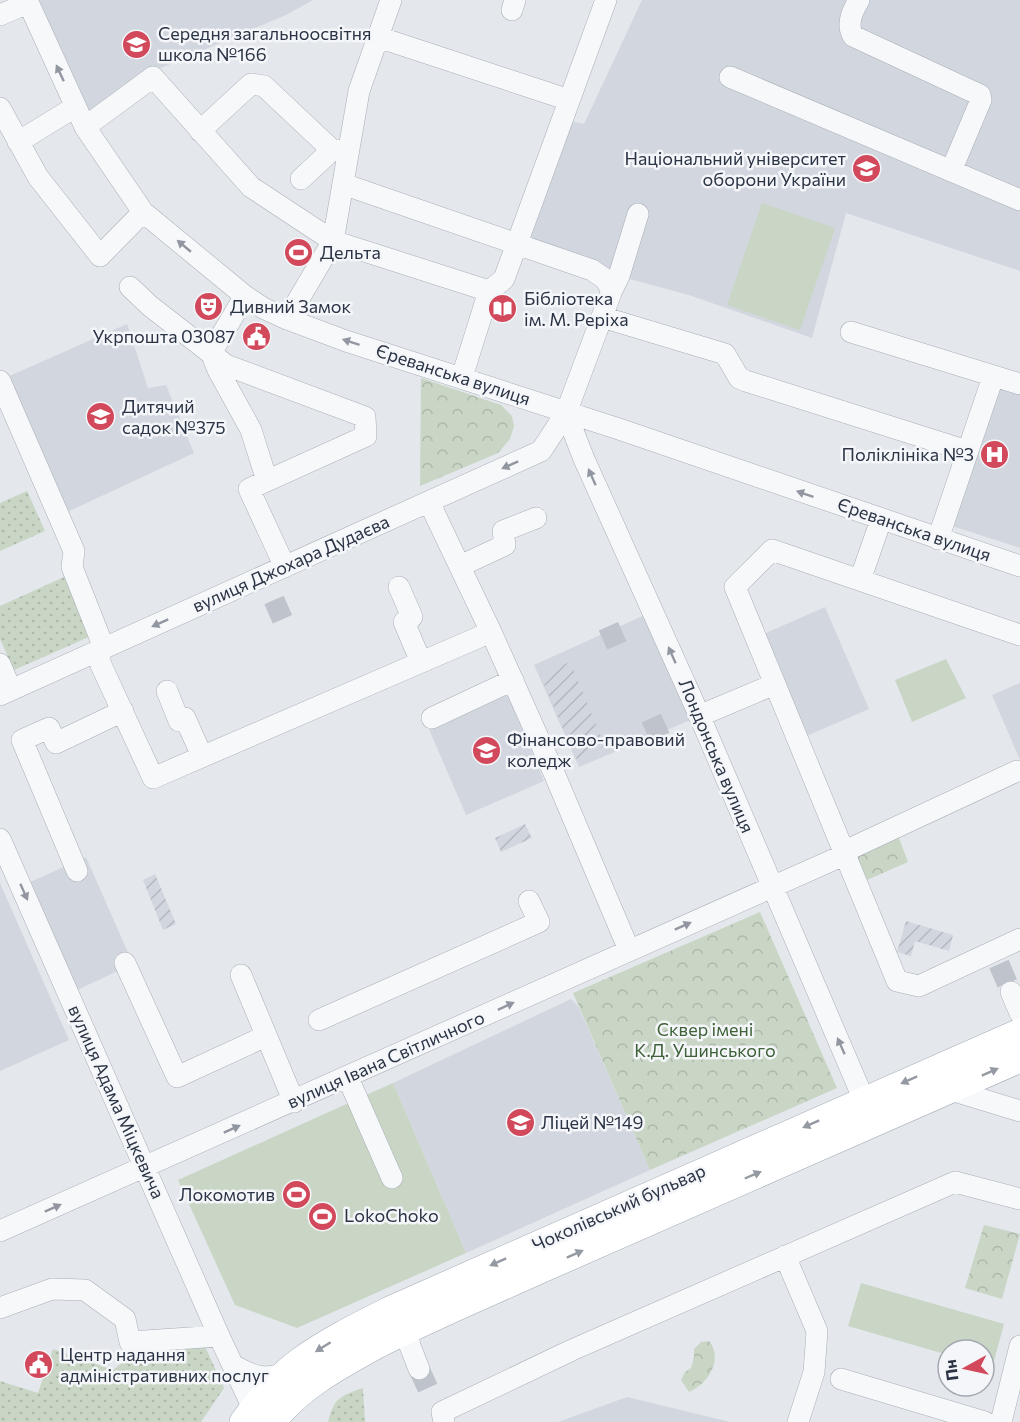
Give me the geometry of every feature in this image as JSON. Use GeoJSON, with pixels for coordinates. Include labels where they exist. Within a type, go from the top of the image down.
{"type":"FeatureCollection","features":[{"type":"Feature","properties":{"kind":"main road","name":"Чоколівський бульвар"},"geometry":{"type":"LineString","coordinates":[[256,1417],[288,1371],[300,1361],[393,1308],[1020,1032]]}},
{"type":"Feature","properties":{"kind":"main road","name":"Чоколівський бульвар"},"geometry":{"type":"LineString","coordinates":[[256,1417],[283,1408],[307,1386],[407,1330],[686,1204],[1020,1059]]}},
{"type":"Feature","properties":{"kind":"street"},"geometry":{"type":"LineString","coordinates":[[286,319],[333,241],[343,184],[340,151],[391,0]]}},
{"type":"Feature","properties":{"kind":"street"},"geometry":{"type":"LineString","coordinates":[[462,377],[489,291],[504,279],[606,0]]}},
{"type":"Feature","properties":{"kind":"street"},"geometry":{"type":"LineString","coordinates":[[859,0],[852,12],[850,24],[853,36],[981,95],[981,100],[951,171]]}},
{"type":"Feature","properties":{"kind":"street"},"geometry":{"type":"LineString","coordinates":[[0,15],[28,1]]}},
{"type":"Feature","properties":{"kind":"street","name":"Єреванська вулиця"},"geometry":{"type":"LineString","coordinates":[[28,1],[84,127],[143,212],[245,296],[263,308],[346,341],[624,431],[1020,566]]}},
{"type":"Feature","properties":{"kind":"street"},"geometry":{"type":"LineString","coordinates":[[378,37],[569,100]]}},
{"type":"Feature","properties":{"kind":"street"},"geometry":{"type":"LineString","coordinates":[[84,127],[153,77],[251,187],[333,241],[489,291]]}},
{"type":"Feature","properties":{"kind":"street"},"geometry":{"type":"LineString","coordinates":[[730,77],[1020,200]]}},
{"type":"Feature","properties":{"kind":"street"},"geometry":{"type":"LineString","coordinates":[[200,131],[251,84],[264,86],[340,151]]}},
{"type":"Feature","properties":{"kind":"street"},"geometry":{"type":"LineString","coordinates":[[18,142],[75,107]]}},
{"type":"Feature","properties":{"kind":"street"},"geometry":{"type":"LineString","coordinates":[[0,108],[39,177],[100,256],[143,212]]}},
{"type":"Feature","properties":{"kind":"street"},"geometry":{"type":"LineString","coordinates":[[302,179],[340,151]]}},
{"type":"Feature","properties":{"kind":"street"},"geometry":{"type":"LineString","coordinates":[[343,184],[592,270],[605,279],[612,290]]}},
{"type":"Feature","properties":{"kind":"street","name":"вулиця Джохара Дудаєва"},"geometry":{"type":"LineString","coordinates":[[6,692],[541,451],[566,413],[619,276],[638,214]]}},
{"type":"Feature","properties":{"kind":"street"},"geometry":{"type":"LineString","coordinates":[[130,287],[159,313],[226,365],[365,417],[366,436],[249,489],[285,567]]}},
{"type":"Feature","properties":{"kind":"street"},"geometry":{"type":"LineString","coordinates":[[211,353],[245,296]]}},
{"type":"Feature","properties":{"kind":"street"},"geometry":{"type":"LineString","coordinates":[[602,317],[725,354],[739,378],[746,381],[967,451]]}},
{"type":"Feature","properties":{"kind":"street"},"geometry":{"type":"LineString","coordinates":[[851,332],[1020,384]]}},
{"type":"Feature","properties":{"kind":"street"},"geometry":{"type":"LineString","coordinates":[[211,353],[251,430],[267,481]]}},
{"type":"Feature","properties":{"kind":"street"},"geometry":{"type":"LineString","coordinates":[[938,539],[993,377]]}},
{"type":"Feature","properties":{"kind":"street"},"geometry":{"type":"LineString","coordinates":[[0,381],[74,551],[72,567],[100,650],[101,664],[153,778],[491,632]]}},
{"type":"Feature","properties":{"kind":"street","name":"Лондонська вулиця"},"geometry":{"type":"LineString","coordinates":[[566,413],[864,1100]]}},
{"type":"Feature","properties":{"kind":"street"},"geometry":{"type":"LineString","coordinates":[[429,502],[513,680],[629,951]]}},
{"type":"Feature","properties":{"kind":"street"},"geometry":{"type":"LineString","coordinates":[[460,566],[505,545],[503,531],[536,518]]}},
{"type":"Feature","properties":{"kind":"street"},"geometry":{"type":"LineString","coordinates":[[860,580],[880,520]]}},
{"type":"Feature","properties":{"kind":"street"},"geometry":{"type":"LineString","coordinates":[[1020,634],[772,550],[735,587],[897,981],[919,986],[996,958],[1020,939]]}},
{"type":"Feature","properties":{"kind":"street"},"geometry":{"type":"LineString","coordinates":[[399,587],[412,617],[404,622],[421,662]]}},
{"type":"Feature","properties":{"kind":"street"},"geometry":{"type":"LineString","coordinates":[[0,664],[6,692]]}},
{"type":"Feature","properties":{"kind":"street"},"geometry":{"type":"LineString","coordinates":[[432,718],[513,680]]}},
{"type":"Feature","properties":{"kind":"street"},"geometry":{"type":"LineString","coordinates":[[699,716],[775,684]]}},
{"type":"Feature","properties":{"kind":"street"},"geometry":{"type":"LineString","coordinates":[[167,691],[178,721],[185,718],[202,756]]}},
{"type":"Feature","properties":{"kind":"street"},"geometry":{"type":"LineString","coordinates":[[77,871],[22,740],[49,728],[56,743],[123,711]]}},
{"type":"Feature","properties":{"kind":"street","name":"вулиця Івана Світличного"},"geometry":{"type":"LineString","coordinates":[[0,1232],[348,1078],[458,1033],[769,883],[1017,771]]}},
{"type":"Feature","properties":{"kind":"street","name":"вулиця Адама Міцкевича"},"geometry":{"type":"LineString","coordinates":[[0,839],[256,1417]]}},
{"type":"Feature","properties":{"kind":"street"},"geometry":{"type":"LineString","coordinates":[[319,1020],[540,922],[530,902]]}},
{"type":"Feature","properties":{"kind":"street"},"geometry":{"type":"LineString","coordinates":[[125,963],[177,1077],[266,1035]]}},
{"type":"Feature","properties":{"kind":"street"},"geometry":{"type":"LineString","coordinates":[[241,975],[294,1102]]}},
{"type":"Feature","properties":{"kind":"street"},"geometry":{"type":"LineString","coordinates":[[1011,992],[1020,1013]]}},
{"type":"Feature","properties":{"kind":"street"},"geometry":{"type":"LineString","coordinates":[[348,1078],[392,1178]]}},
{"type":"Feature","properties":{"kind":"street"},"geometry":{"type":"LineString","coordinates":[[951,1090],[1020,1111]]}},
{"type":"Feature","properties":{"kind":"street"},"geometry":{"type":"LineString","coordinates":[[439,1409],[955,1182],[1020,1199]]}},
{"type":"Feature","properties":{"kind":"street"},"geometry":{"type":"LineString","coordinates":[[785,1256],[817,1331],[814,1372],[798,1422]]}},
{"type":"Feature","properties":{"kind":"street"},"geometry":{"type":"LineString","coordinates":[[0,1308],[52,1289],[85,1290],[125,1319],[130,1342],[219,1336]]}},
{"type":"Feature","properties":{"kind":"street"},"geometry":{"type":"LineString","coordinates":[[407,1330],[419,1369]]}},
{"type":"Feature","properties":{"kind":"street"},"geometry":{"type":"LineString","coordinates":[[1001,1422],[1017,1372],[1020,1346]]}},
{"type":"Feature","properties":{"kind":"street"},"geometry":{"type":"LineString","coordinates":[[233,1365],[262,1378],[288,1371]]}},
{"type":"Feature","properties":{"kind":"street"},"geometry":{"type":"LineString","coordinates":[[841,1379],[985,1422]]}},
{"type":"Feature","properties":{"kind":"shaded area","name":"Середня загальноосвітня школа №166"},"geometry":{"type":"Polygon","coordinates":[[[37,0],[313,0],[286,15],[149,73],[90,119],[37,0]]]}},
{"type":"Feature","properties":{"kind":"shaded area","name":"Національний університет оборони України"},"geometry":{"type":"Polygon","coordinates":[[[642,0],[1020,0],[1020,271],[846,213],[812,338],[689,295],[619,276],[526,240],[566,120],[584,124],[642,0]]]}},
{"type":"Feature","properties":{"kind":"shaded area","name":"Дитячий садок №375"},"geometry":{"type":"Polygon","coordinates":[[[127,324],[148,388],[166,385],[194,453],[63,514],[5,378],[127,324]]]}},
{"type":"Feature","properties":{"kind":"shaded area","name":"Поліклініка №3"},"geometry":{"type":"Polygon","coordinates":[[[995,380],[1020,387],[1020,548],[946,524],[995,380]]]}},
{"type":"Feature","properties":{"kind":"shaded area"},"geometry":{"type":"Polygon","coordinates":[[[825,607],[869,709],[802,738],[759,636],[825,607]]]}},
{"type":"Feature","properties":{"kind":"shaded area"},"geometry":{"type":"Polygon","coordinates":[[[647,614],[693,719],[579,767],[534,665],[647,614]]]}},
{"type":"Feature","properties":{"kind":"shaded area"},"geometry":{"type":"Polygon","coordinates":[[[570,662],[605,746],[576,759],[540,675],[570,662]]]}},
{"type":"Feature","properties":{"kind":"shaded area"},"geometry":{"type":"Polygon","coordinates":[[[501,679],[544,781],[466,815],[422,713],[501,679]]]}},
{"type":"Feature","properties":{"kind":"shaded area"},"geometry":{"type":"Polygon","coordinates":[[[1020,683],[1020,760],[992,695],[1020,683]]]}},
{"type":"Feature","properties":{"kind":"shaded area"},"geometry":{"type":"Polygon","coordinates":[[[525,824],[532,838],[501,852],[495,838],[525,824]]]}},
{"type":"Feature","properties":{"kind":"shaded area"},"geometry":{"type":"Polygon","coordinates":[[[86,857],[133,964],[77,990],[28,883],[86,857]]]}},
{"type":"Feature","properties":{"kind":"shaded area"},"geometry":{"type":"Polygon","coordinates":[[[155,874],[176,924],[163,930],[143,880],[155,874]]]}},
{"type":"Feature","properties":{"kind":"shaded area"},"geometry":{"type":"Polygon","coordinates":[[[0,883],[69,1040],[0,1071],[0,883]]]}},
{"type":"Feature","properties":{"kind":"shaded area"},"geometry":{"type":"Polygon","coordinates":[[[906,921],[953,935],[949,951],[915,941],[911,956],[897,952],[906,921]]]}},
{"type":"Feature","properties":{"kind":"shaded area","name":"Ліцей №149"},"geometry":{"type":"Polygon","coordinates":[[[571,999],[578,1006],[650,1170],[466,1253],[393,1083],[571,999]]]}},
{"type":"Feature","properties":{"kind":"shaded area"},"geometry":{"type":"Polygon","coordinates":[[[627,1397],[730,1422],[558,1422],[627,1397]]]}},
{"type":"Feature","properties":{"kind":"green space"},"geometry":{"type":"Polygon","coordinates":[[[762,203],[835,228],[800,330],[727,305],[762,203]]]}},
{"type":"Feature","properties":{"kind":"green space"},"geometry":{"type":"Polygon","coordinates":[[[421,378],[501,405],[512,416],[514,426],[510,439],[498,453],[420,486],[421,378]]]}},
{"type":"Feature","properties":{"kind":"green space"},"geometry":{"type":"Polygon","coordinates":[[[27,491],[45,531],[0,551],[0,503],[27,491]]]}},
{"type":"Feature","properties":{"kind":"green space"},"geometry":{"type":"Polygon","coordinates":[[[64,577],[91,636],[14,670],[0,639],[0,606],[64,577]]]}},
{"type":"Feature","properties":{"kind":"green space"},"geometry":{"type":"Polygon","coordinates":[[[946,659],[966,698],[912,722],[895,680],[946,659]]]}},
{"type":"Feature","properties":{"kind":"green space"},"geometry":{"type":"Polygon","coordinates":[[[897,833],[908,862],[867,880],[855,852],[897,833]]]}},
{"type":"Feature","properties":{"kind":"green space","name":"Сквер імені К.Д. Ушинського"},"geometry":{"type":"Polygon","coordinates":[[[760,912],[837,1088],[650,1170],[573,993],[760,912]]]}},
{"type":"Feature","properties":{"kind":"green space","name":"LokoChoko"},"geometry":{"type":"Polygon","coordinates":[[[393,1083],[466,1253],[297,1328],[235,1305],[178,1180],[393,1083]]]}},
{"type":"Feature","properties":{"kind":"green space"},"geometry":{"type":"Polygon","coordinates":[[[984,1225],[1020,1234],[1002,1299],[965,1288],[984,1225]]]}},
{"type":"Feature","properties":{"kind":"green space"},"geometry":{"type":"Polygon","coordinates":[[[861,1283],[1004,1324],[996,1353],[996,1338],[936,1338],[936,1352],[848,1326],[861,1283]]]}},
{"type":"Feature","properties":{"kind":"green space"},"geometry":{"type":"Polygon","coordinates":[[[709,1341],[715,1355],[712,1370],[702,1383],[689,1392],[681,1380],[685,1372],[691,1368],[694,1349],[701,1342],[709,1341]]]}},
{"type":"Feature","properties":{"kind":"green space"},"geometry":{"type":"Polygon","coordinates":[[[203,1342],[224,1388],[201,1422],[0,1422],[0,1381],[38,1393],[53,1349],[113,1370],[141,1348],[203,1342]]]}},
{"type":"Feature","properties":{"kind":"green space"},"geometry":{"type":"Polygon","coordinates":[[[363,1388],[365,1422],[328,1422],[339,1399],[363,1388]]]}},
{"type":"Feature","properties":{"kind":"tunnel"},"geometry":{"type":"LineString","coordinates":[[274,600],[285,625]]}},
{"type":"Feature","properties":{"kind":"tunnel"},"geometry":{"type":"LineString","coordinates":[[603,640],[628,629]]}},
{"type":"Feature","properties":{"kind":"tunnel"},"geometry":{"type":"LineString","coordinates":[[646,732],[668,722]]}},
{"type":"Feature","properties":{"kind":"tunnel"},"geometry":{"type":"LineString","coordinates":[[999,964],[1011,992]]}},
{"type":"Feature","properties":{"kind":"tunnel"},"geometry":{"type":"LineString","coordinates":[[419,1369],[431,1395]]}},
{"type":"Feature","properties":{"kind":"place","name":"Середня загальноосвітня школа №166"},"geometry":{"type":"Point","coordinates":[137,44]}},
{"type":"Feature","properties":{"kind":"place","name":"Національний університет оборони України"},"geometry":{"type":"Point","coordinates":[867,169]}},
{"type":"Feature","properties":{"kind":"place","name":"Дельта"},"geometry":{"type":"Point","coordinates":[299,253]}},
{"type":"Feature","properties":{"kind":"place","name":"Дивний Замок"},"geometry":{"type":"Point","coordinates":[209,307]}},
{"type":"Feature","properties":{"kind":"place","name":"Бібліотека ім. М. Реріха"},"geometry":{"type":"Point","coordinates":[503,309]}},
{"type":"Feature","properties":{"kind":"place","name":"Укрпошта 03087"},"geometry":{"type":"Point","coordinates":[256,337]}},
{"type":"Feature","properties":{"kind":"place","name":"Дитячий садок №375"},"geometry":{"type":"Point","coordinates":[101,417]}},
{"type":"Feature","properties":{"kind":"place","name":"Поліклініка №3"},"geometry":{"type":"Point","coordinates":[995,455]}},
{"type":"Feature","properties":{"kind":"place","name":"Фінансово-правовий коледж"},"geometry":{"type":"Point","coordinates":[486,750]}},
{"type":"Feature","properties":{"kind":"place","name":"Ліцей №149"},"geometry":{"type":"Point","coordinates":[520,1123]}},
{"type":"Feature","properties":{"kind":"place","name":"Локомотив"},"geometry":{"type":"Point","coordinates":[296,1195]}},
{"type":"Feature","properties":{"kind":"place","name":"LokoChoko"},"geometry":{"type":"Point","coordinates":[323,1216]}},
{"type":"Feature","properties":{"kind":"place","name":"Центр надання адміністративних послуг"},"geometry":{"type":"Point","coordinates":[39,1365]}}]}
